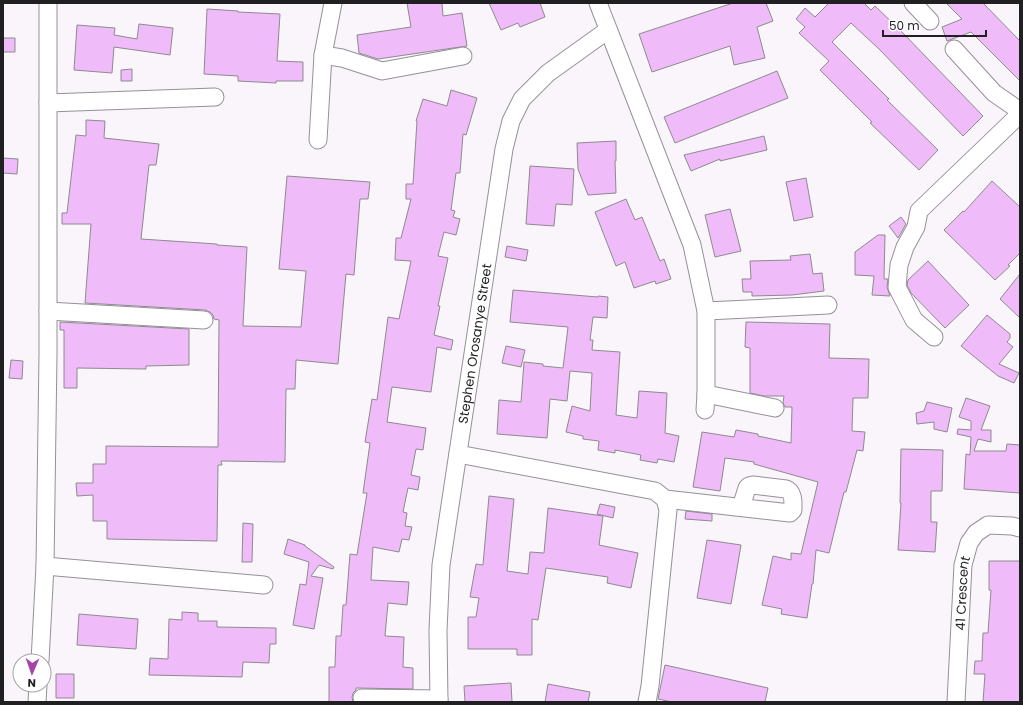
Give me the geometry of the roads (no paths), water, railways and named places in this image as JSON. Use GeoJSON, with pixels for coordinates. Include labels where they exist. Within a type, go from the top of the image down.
{"type":"FeatureCollection","features":[{"type":"Feature","properties":{"kind":"street"},"geometry":{"type":"LineString","coordinates":[[40,653],[45,566],[48,312],[48,3]]}},
{"type":"Feature","properties":{"kind":"street"},"geometry":{"type":"LineString","coordinates":[[318,140],[323,55],[333,3]]}},
{"type":"Feature","properties":{"kind":"street"},"geometry":{"type":"LineString","coordinates":[[598,3],[692,245],[706,311],[706,402],[775,408]]}},
{"type":"Feature","properties":{"kind":"street"},"geometry":{"type":"LineString","coordinates":[[913,3],[930,21]]}},
{"type":"Feature","properties":{"kind":"street","name":"Stephen Orosanye Street"},"geometry":{"type":"LineString","coordinates":[[439,701],[438,630],[441,565],[504,149],[511,121],[522,99],[548,73],[608,30]]}},
{"type":"Feature","properties":{"kind":"street"},"geometry":{"type":"LineString","coordinates":[[934,337],[914,320],[897,287],[900,265],[905,247],[916,227],[919,211],[1020,112],[994,93],[954,49]]}},
{"type":"Feature","properties":{"kind":"street"},"geometry":{"type":"LineString","coordinates":[[323,55],[342,58],[382,71],[463,56]]}},
{"type":"Feature","properties":{"kind":"street"},"geometry":{"type":"LineString","coordinates":[[48,103],[215,97]]}},
{"type":"Feature","properties":{"kind":"street"},"geometry":{"type":"LineString","coordinates":[[706,311],[828,305]]}},
{"type":"Feature","properties":{"kind":"street"},"geometry":{"type":"LineString","coordinates":[[48,312],[204,320]]}},
{"type":"Feature","properties":{"kind":"street"},"geometry":{"type":"LineString","coordinates":[[458,454],[655,491],[665,499],[741,507]]}},
{"type":"Feature","properties":{"kind":"street"},"geometry":{"type":"LineString","coordinates":[[647,702],[650,686],[668,510],[665,499]]}},
{"type":"Feature","properties":{"kind":"street","name":"41 Crescent"},"geometry":{"type":"LineString","coordinates":[[956,702],[963,565],[969,543],[976,533],[988,525],[1012,526],[1020,528]]}},
{"type":"Feature","properties":{"kind":"street"},"geometry":{"type":"LineString","coordinates":[[45,566],[264,585]]}},
{"type":"Feature","properties":{"kind":"street"},"geometry":{"type":"LineString","coordinates":[[362,698],[439,701]]}}]}
